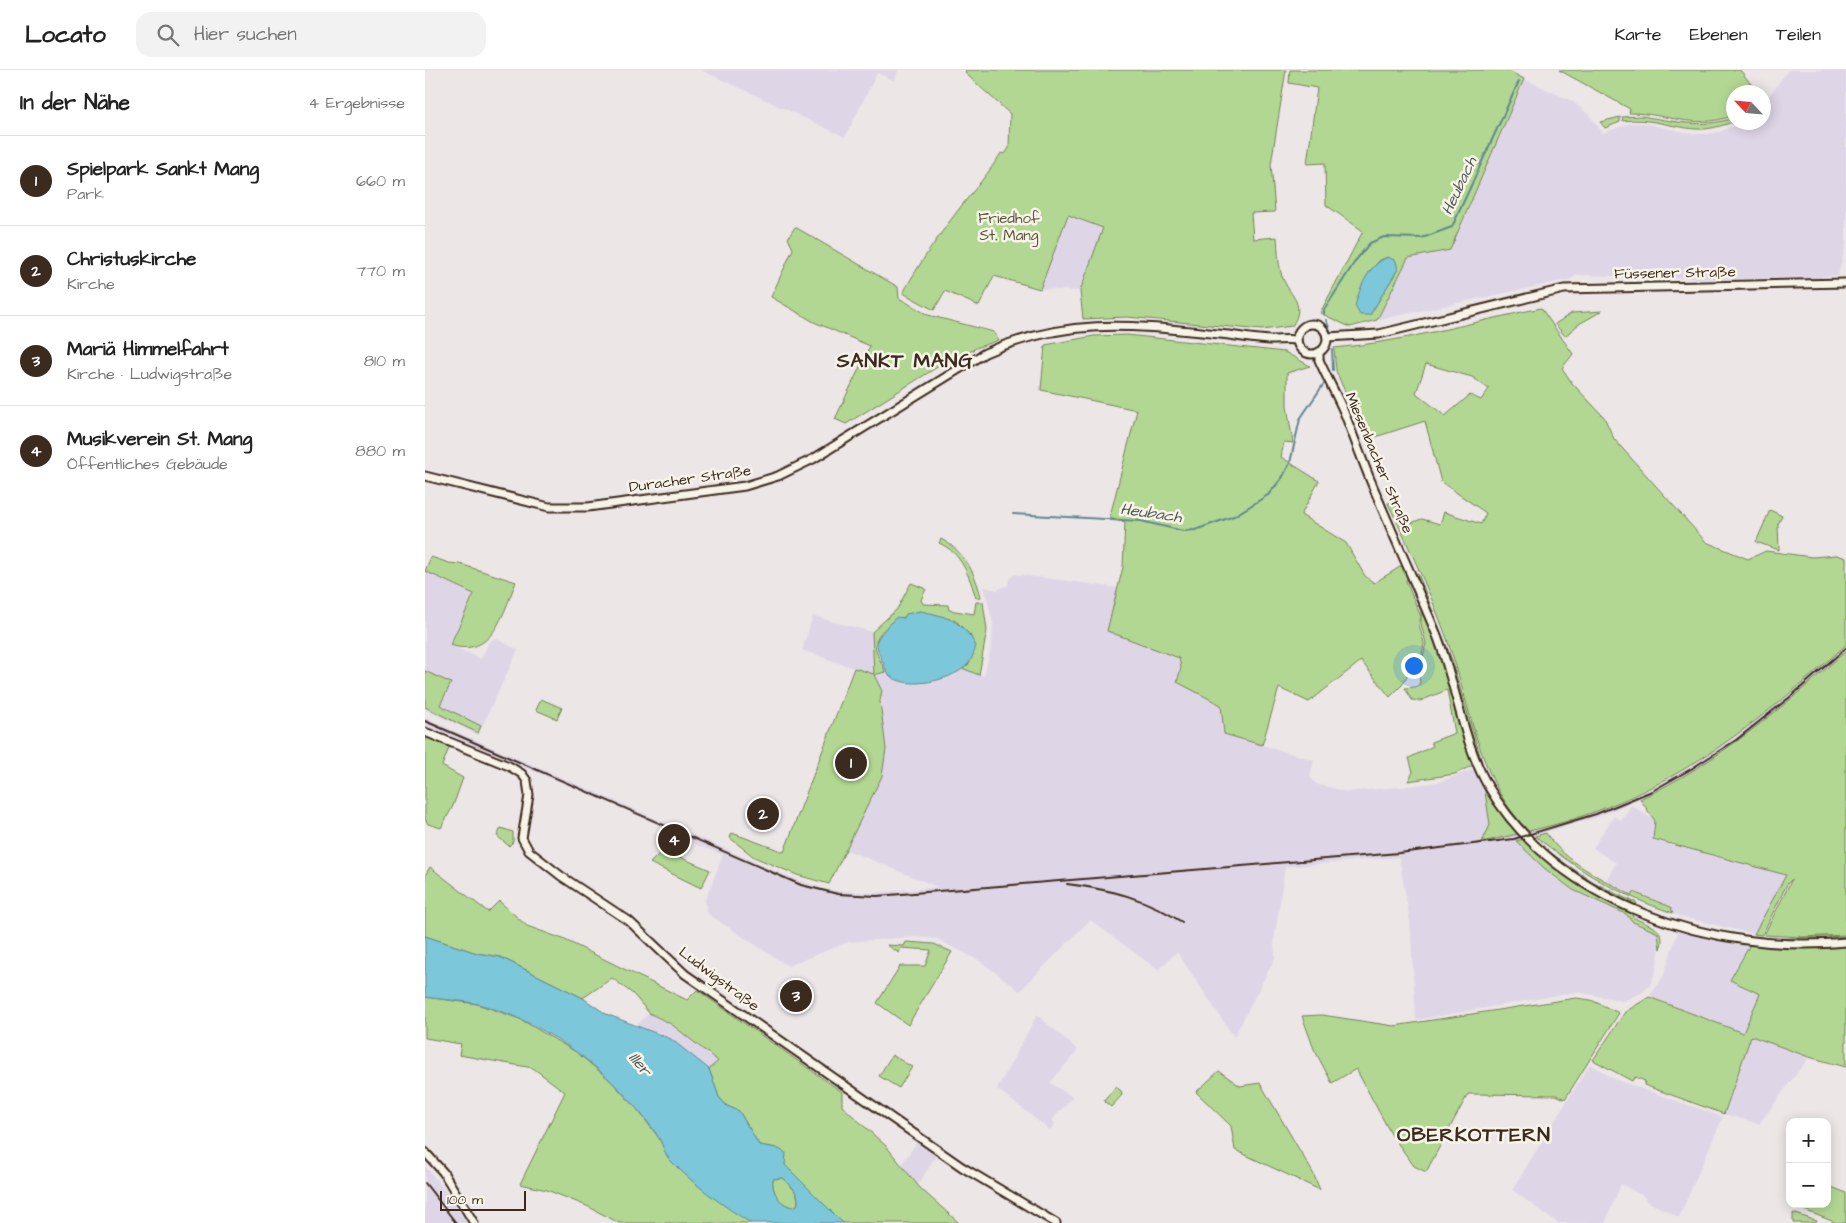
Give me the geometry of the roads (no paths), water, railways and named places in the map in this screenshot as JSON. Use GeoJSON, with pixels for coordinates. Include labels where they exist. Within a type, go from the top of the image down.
{"type":"FeatureCollection","features":[{"type":"Feature","properties":{"kind":"street","name":"Füssener Straße"},"geometry":{"type":"LineString","coordinates":[[1327,337],[1379,334],[1506,302],[1564,290],[1846,283]]}},
{"type":"Feature","properties":{"kind":"street"},"geometry":{"type":"LineString","coordinates":[[1310,324],[1320,325],[1327,337],[1325,346],[1319,352],[1312,354],[1304,352],[1297,340],[1299,330],[1310,324]]}},
{"type":"Feature","properties":{"kind":"street","name":"Duracher Straße"},"geometry":{"type":"LineString","coordinates":[[425,476],[527,504],[565,508],[745,486],[778,476],[820,455],[989,351],[1044,332],[1095,325],[1127,325],[1259,339],[1297,340]]}},
{"type":"Feature","properties":{"kind":"street","name":"Miesenbacher Straße"},"geometry":{"type":"LineString","coordinates":[[1319,352],[1319,360],[1343,409],[1373,488],[1448,662],[1473,751],[1487,785],[1512,822],[1550,859],[1593,888],[1637,909],[1677,924],[1752,940],[1803,944],[1846,942]]}},
{"type":"Feature","properties":{"kind":"street","name":"Ludwigstraße"},"geometry":{"type":"LineString","coordinates":[[425,732],[509,766],[522,774],[527,781],[529,795],[522,838],[529,852],[629,921],[685,974],[794,1052],[962,1167],[1056,1223]]}},
{"type":"Feature","properties":{"kind":"street"},"geometry":{"type":"LineString","coordinates":[[425,1152],[443,1172],[475,1223]]}},
{"type":"Feature","properties":{"kind":"water"},"geometry":{"type":"Polygon","coordinates":[[[1388,257],[1396,261],[1398,269],[1370,315],[1360,315],[1355,306],[1362,284],[1375,265],[1388,257]]]}},
{"type":"Feature","properties":{"kind":"water"},"geometry":{"type":"Polygon","coordinates":[[[920,611],[938,615],[960,625],[976,646],[973,656],[962,669],[945,678],[914,683],[897,680],[887,672],[877,648],[877,640],[897,617],[904,618],[906,614],[920,611]]]}},
{"type":"Feature","properties":{"kind":"water","name":"Iller"},"geometry":{"type":"Polygon","coordinates":[[[425,936],[477,953],[500,957],[583,998],[606,1014],[671,1039],[709,1069],[719,1097],[727,1106],[739,1111],[759,1145],[777,1148],[786,1153],[785,1165],[843,1223],[751,1223],[688,1178],[668,1158],[652,1128],[621,1091],[565,1044],[523,1020],[501,1011],[478,1004],[425,997],[425,936]],[[782,1178],[773,1179],[775,1193],[785,1204],[794,1207],[798,1204],[797,1196],[794,1189],[782,1178]]]}},
{"type":"Feature","properties":{"kind":"waterway","name":"Heubach"},"geometry":{"type":"LineString","coordinates":[[1324,314],[1324,310],[1356,260],[1370,243],[1384,237],[1422,238],[1452,227],[1519,81]]}},
{"type":"Feature","properties":{"kind":"waterway","name":"Heubach"},"geometry":{"type":"LineString","coordinates":[[1326,320],[1330,330]]}},
{"type":"Feature","properties":{"kind":"waterway","name":"Heubach"},"geometry":{"type":"LineString","coordinates":[[1332,349],[1333,370]]}},
{"type":"Feature","properties":{"kind":"waterway","name":"Heubach"},"geometry":{"type":"LineString","coordinates":[[1013,514],[1141,521],[1183,531],[1195,530],[1234,516],[1268,495],[1282,478],[1290,463],[1300,419],[1325,382]]}},
{"type":"Feature","properties":{"kind":"railway"},"geometry":{"type":"LineString","coordinates":[[425,721],[801,885],[838,894],[877,896],[1399,853],[1514,839],[1596,814],[1652,791],[1691,769],[1736,740],[1790,697],[1846,648]]}},
{"type":"Feature","properties":{"kind":"railway"},"geometry":{"type":"LineString","coordinates":[[1067,884],[1127,896],[1154,906],[1182,922]]}},
{"type":"Feature","properties":{"kind":"railway"},"geometry":{"type":"LineString","coordinates":[[425,1183],[456,1223]]}},
{"type":"Feature","properties":{"kind":"place","name":"Spielpark Sankt Mang"},"geometry":{"type":"Point","coordinates":[851,763]}},
{"type":"Feature","properties":{"kind":"place","name":"Christuskirche"},"geometry":{"type":"Point","coordinates":[763,814]}},
{"type":"Feature","properties":{"kind":"place","name":"Musikverein St. Mang"},"geometry":{"type":"Point","coordinates":[674,840]}},
{"type":"Feature","properties":{"kind":"place","name":"Mariä Himmelfahrt"},"geometry":{"type":"Point","coordinates":[796,996]}},
{"type":"Feature","properties":{"kind":"district","name":"SANKT MANG"},"geometry":{"type":"Point","coordinates":[905,361]}},
{"type":"Feature","properties":{"kind":"district","name":"OBERKOTTERN"},"geometry":{"type":"Point","coordinates":[1474,1135]}},
{"type":"Feature","properties":{"kind":"park label","name":"Friedhof St. Mang"},"geometry":{"type":"Point","coordinates":[1009,226]}}]}
